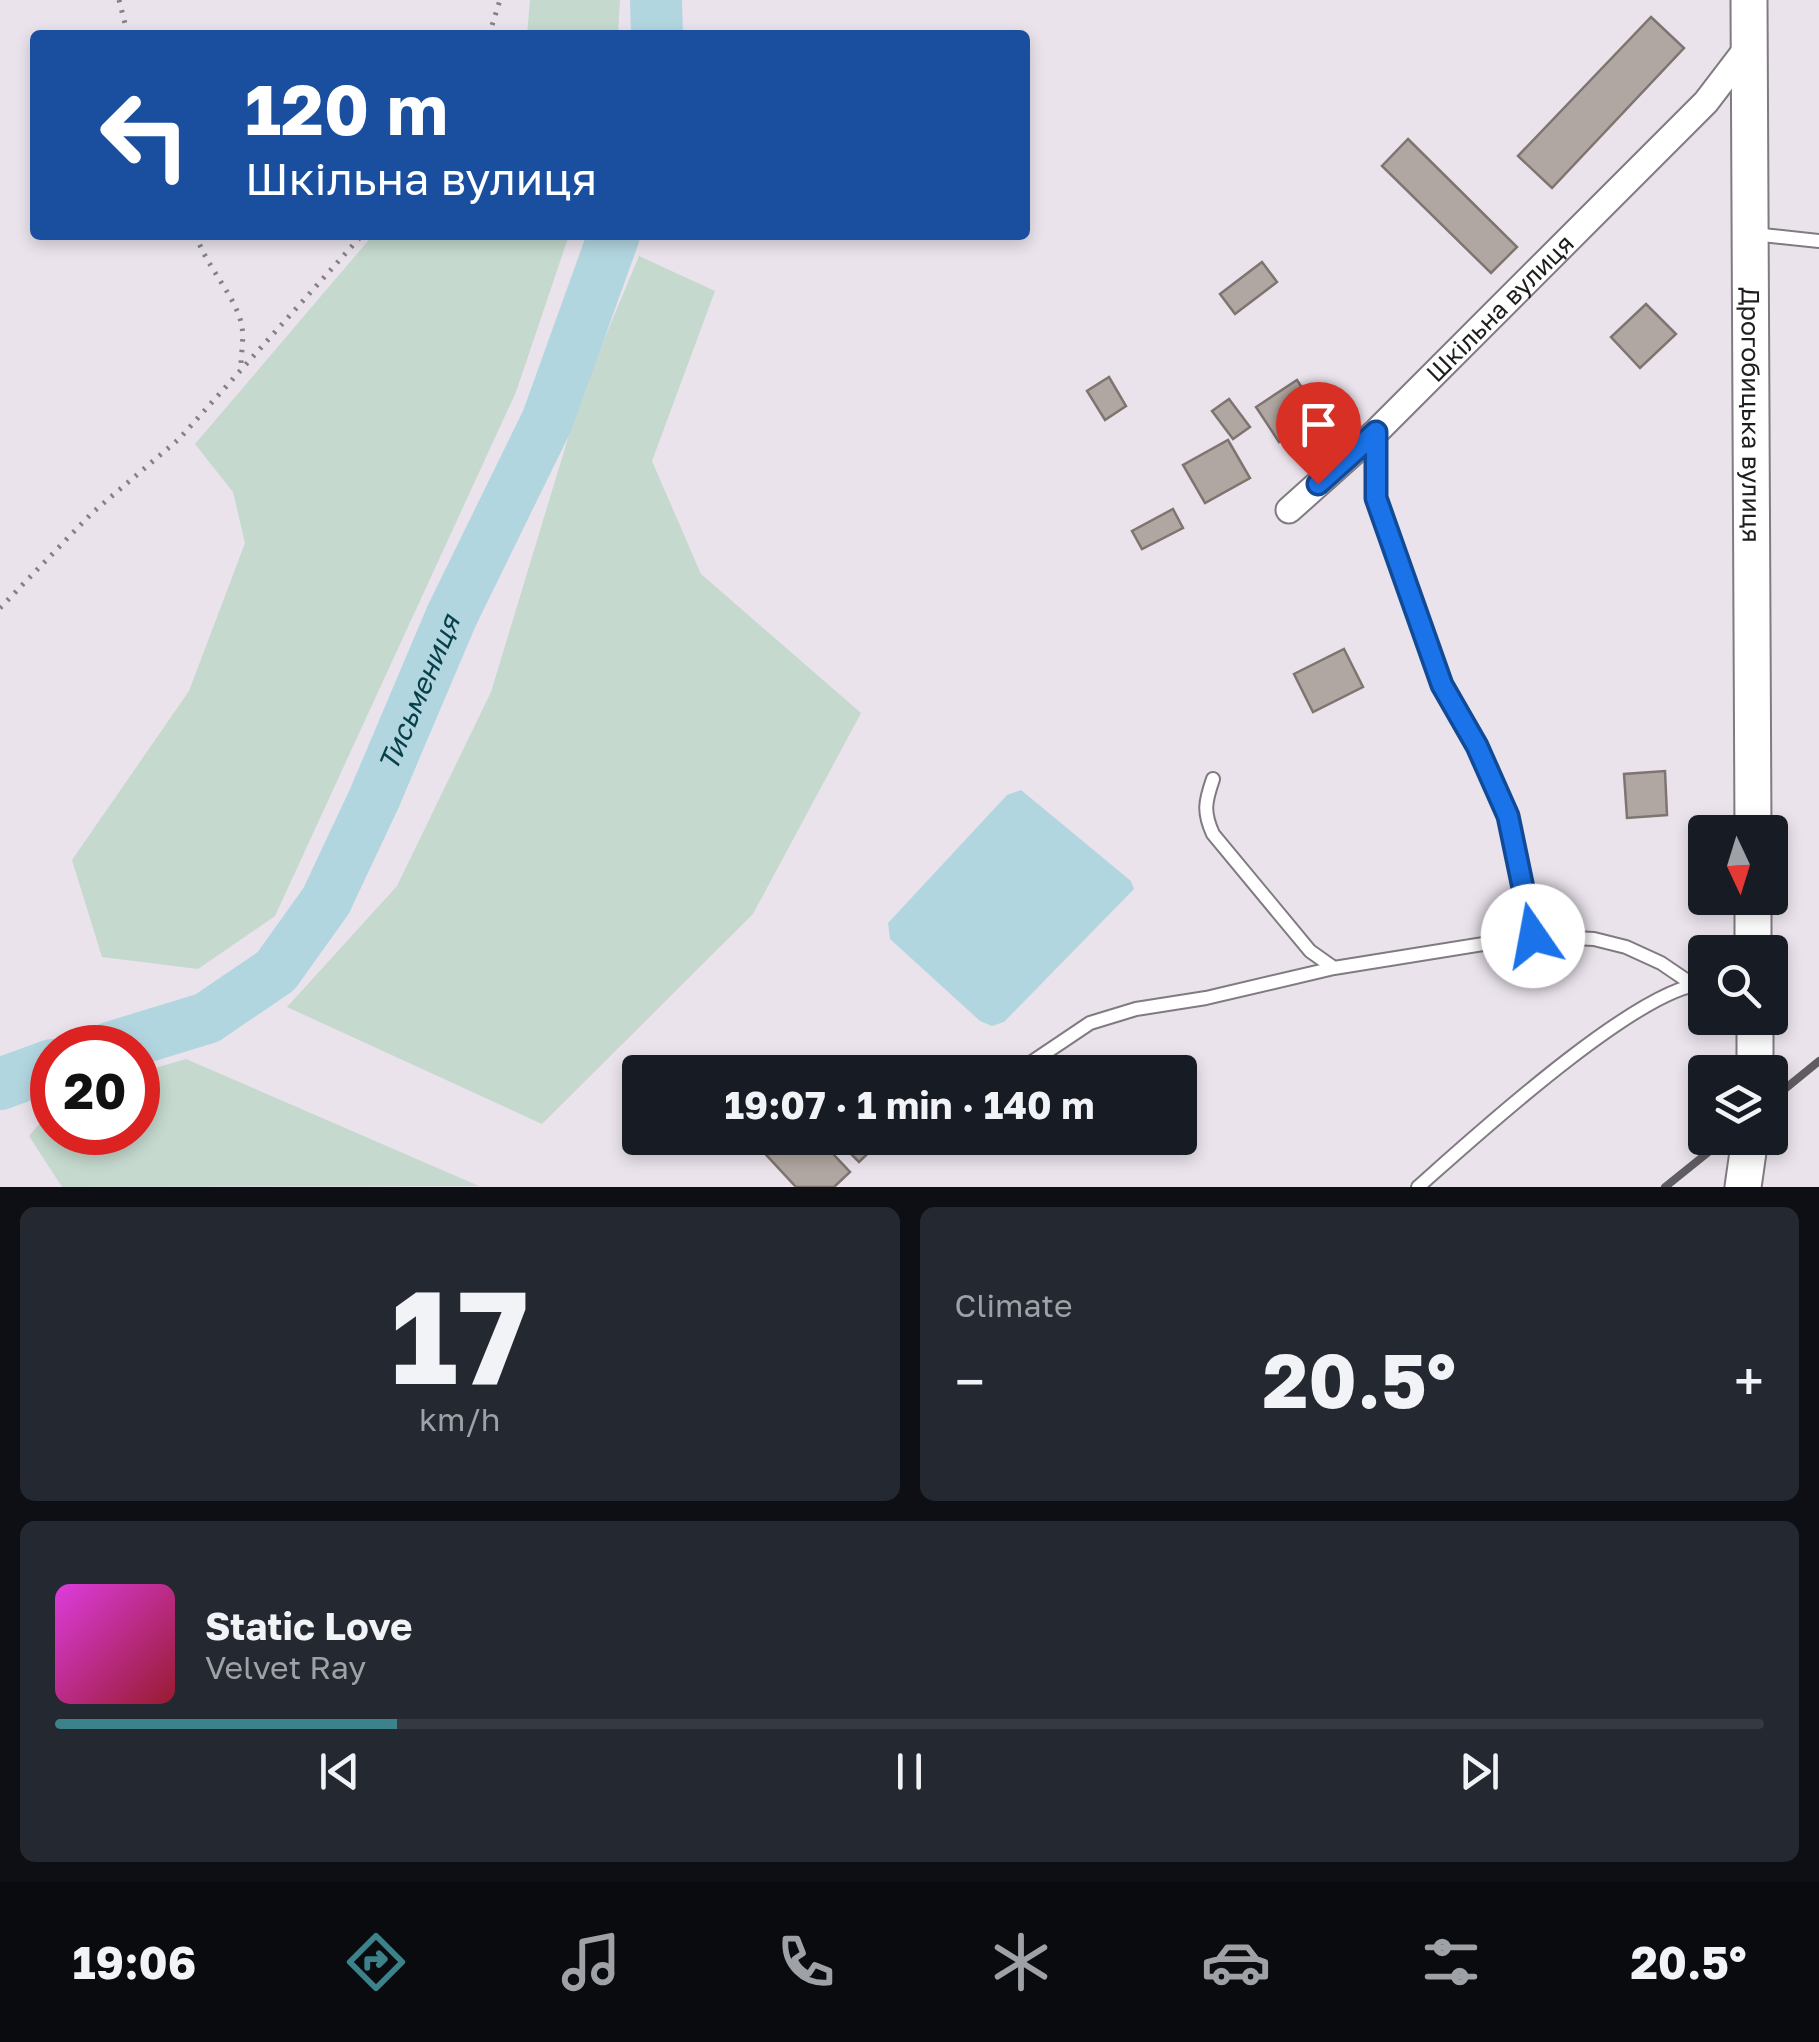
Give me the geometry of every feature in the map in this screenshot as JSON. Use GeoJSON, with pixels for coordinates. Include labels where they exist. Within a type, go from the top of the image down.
{"type":"FeatureCollection","features":[{"type":"Feature","properties":{"kind":"main road","name":"Дрогобицька вулиця"},"geometry":{"type":"LineString","coordinates":[[1748,0],[1753,815]]}},
{"type":"Feature","properties":{"kind":"main road"},"geometry":{"type":"LineString","coordinates":[[1744,1187],[1748,1155]]}},
{"type":"Feature","properties":{"kind":"street","name":"Шкільна вулиця"},"geometry":{"type":"LineString","coordinates":[[1289,510],[1376,432],[1706,102],[1748,47]]}},
{"type":"Feature","properties":{"kind":"lane"},"geometry":{"type":"LineString","coordinates":[[1750,234],[1819,241]]}},
{"type":"Feature","properties":{"kind":"lane"},"geometry":{"type":"LineString","coordinates":[[1376,432],[1376,498],[1442,685],[1477,746],[1508,816],[1533,936]]}},
{"type":"Feature","properties":{"kind":"lane"},"geometry":{"type":"LineString","coordinates":[[1213,779],[1204,815],[1213,834],[1310,951],[1334,968]]}},
{"type":"Feature","properties":{"kind":"lane"},"geometry":{"type":"LineString","coordinates":[[1043,1055],[1090,1024],[1136,1009],[1206,998],[1334,968],[1533,936],[1594,939],[1626,947],[1688,978]]}},
{"type":"Feature","properties":{"kind":"lane"},"geometry":{"type":"LineString","coordinates":[[1418,1187],[1542,1079],[1636,1012],[1688,989]]}},
{"type":"Feature","properties":{"kind":"path"},"geometry":{"type":"LineString","coordinates":[[119,0],[127,30]]}},
{"type":"Feature","properties":{"kind":"path"},"geometry":{"type":"LineString","coordinates":[[490,30],[500,0]]}},
{"type":"Feature","properties":{"kind":"path"},"geometry":{"type":"LineString","coordinates":[[197,240],[202,257],[226,291],[242,325],[241,369]]}},
{"type":"Feature","properties":{"kind":"path"},"geometry":{"type":"LineString","coordinates":[[0,608],[92,513],[179,439],[357,240]]}},
{"type":"Feature","properties":{"kind":"green space"},"geometry":{"type":"Polygon","coordinates":[[[530,0],[620,0],[618,30],[527,30],[530,0]]]}},
{"type":"Feature","properties":{"kind":"green space"},"geometry":{"type":"Polygon","coordinates":[[[369,240],[567,240],[516,392],[275,916],[198,969],[102,957],[72,860],[189,691],[245,543],[233,492],[195,444],[369,240]]]}},
{"type":"Feature","properties":{"kind":"green space"},"geometry":{"type":"Polygon","coordinates":[[[639,256],[715,291],[652,461],[701,574],[861,713],[753,914],[542,1124],[287,1007],[397,886],[491,692],[582,392],[639,256]]]}},
{"type":"Feature","properties":{"kind":"green space"},"geometry":{"type":"Polygon","coordinates":[[[186,1059],[479,1186],[62,1187],[41,1155],[160,1155],[160,1067],[186,1059]]]}},
{"type":"Feature","properties":{"kind":"water"},"geometry":{"type":"Polygon","coordinates":[[[1021,790],[1131,881],[1134,889],[1004,1022],[992,1026],[980,1021],[890,939],[888,923],[1007,795],[1021,790]]]}},
{"type":"Feature","properties":{"kind":"building"},"geometry":{"type":"Polygon","coordinates":[[[1651,17],[1684,48],[1552,188],[1518,156],[1651,17]]]}},
{"type":"Feature","properties":{"kind":"building"},"geometry":{"type":"Polygon","coordinates":[[[1408,139],[1517,247],[1491,273],[1382,166],[1408,139]]]}},
{"type":"Feature","properties":{"kind":"building"},"geometry":{"type":"Polygon","coordinates":[[[1262,262],[1277,282],[1235,314],[1220,294],[1262,262]]]}},
{"type":"Feature","properties":{"kind":"building"},"geometry":{"type":"Polygon","coordinates":[[[1646,304],[1676,334],[1640,368],[1611,337],[1646,304]]]}},
{"type":"Feature","properties":{"kind":"building"},"geometry":{"type":"Polygon","coordinates":[[[1109,377],[1126,406],[1105,420],[1087,391],[1109,377]]]}},
{"type":"Feature","properties":{"kind":"building"},"geometry":{"type":"Polygon","coordinates":[[[1297,380],[1320,416],[1279,442],[1256,407],[1297,380]]]}},
{"type":"Feature","properties":{"kind":"building"},"geometry":{"type":"Polygon","coordinates":[[[1229,399],[1250,427],[1233,439],[1212,411],[1229,399]]]}},
{"type":"Feature","properties":{"kind":"building"},"geometry":{"type":"Polygon","coordinates":[[[1228,440],[1250,478],[1205,503],[1183,465],[1228,440]]]}},
{"type":"Feature","properties":{"kind":"building"},"geometry":{"type":"Polygon","coordinates":[[[1173,509],[1183,528],[1142,549],[1132,531],[1173,509]]]}},
{"type":"Feature","properties":{"kind":"building"},"geometry":{"type":"Polygon","coordinates":[[[1344,649],[1363,687],[1313,712],[1294,674],[1344,649]]]}},
{"type":"Feature","properties":{"kind":"building"},"geometry":{"type":"Polygon","coordinates":[[[1665,771],[1667,815],[1627,818],[1624,774],[1665,771]]]}},
{"type":"Feature","properties":{"kind":"building"},"geometry":{"type":"Polygon","coordinates":[[[766,1155],[834,1155],[850,1172],[834,1187],[796,1187],[766,1155]]]}},
{"type":"Feature","properties":{"kind":"waterway","name":"Тисьмениця"},"geometry":{"type":"LineString","coordinates":[[656,0],[657,30]]}},
{"type":"Feature","properties":{"kind":"waterway","name":"Тисьмениця"},"geometry":{"type":"LineString","coordinates":[[160,1032],[207,1018],[276,971],[326,901],[452,615],[547,421],[612,240]]}},
{"type":"Feature","properties":{"kind":"waterway","name":"Тисьмениця"},"geometry":{"type":"LineString","coordinates":[[0,1084],[30,1073]]}},
{"type":"Feature","properties":{"kind":"railway"},"geometry":{"type":"LineString","coordinates":[[1788,1086],[1819,1061]]}},
{"type":"Feature","properties":{"kind":"railway"},"geometry":{"type":"LineString","coordinates":[[1665,1187],[1705,1155]]}},
{"type":"Feature","properties":{"kind":"route"},"geometry":{"type":"LineString","coordinates":[[1318,484],[1376,432],[1376,498],[1442,685],[1477,746],[1508,816],[1533,936]]}}]}
